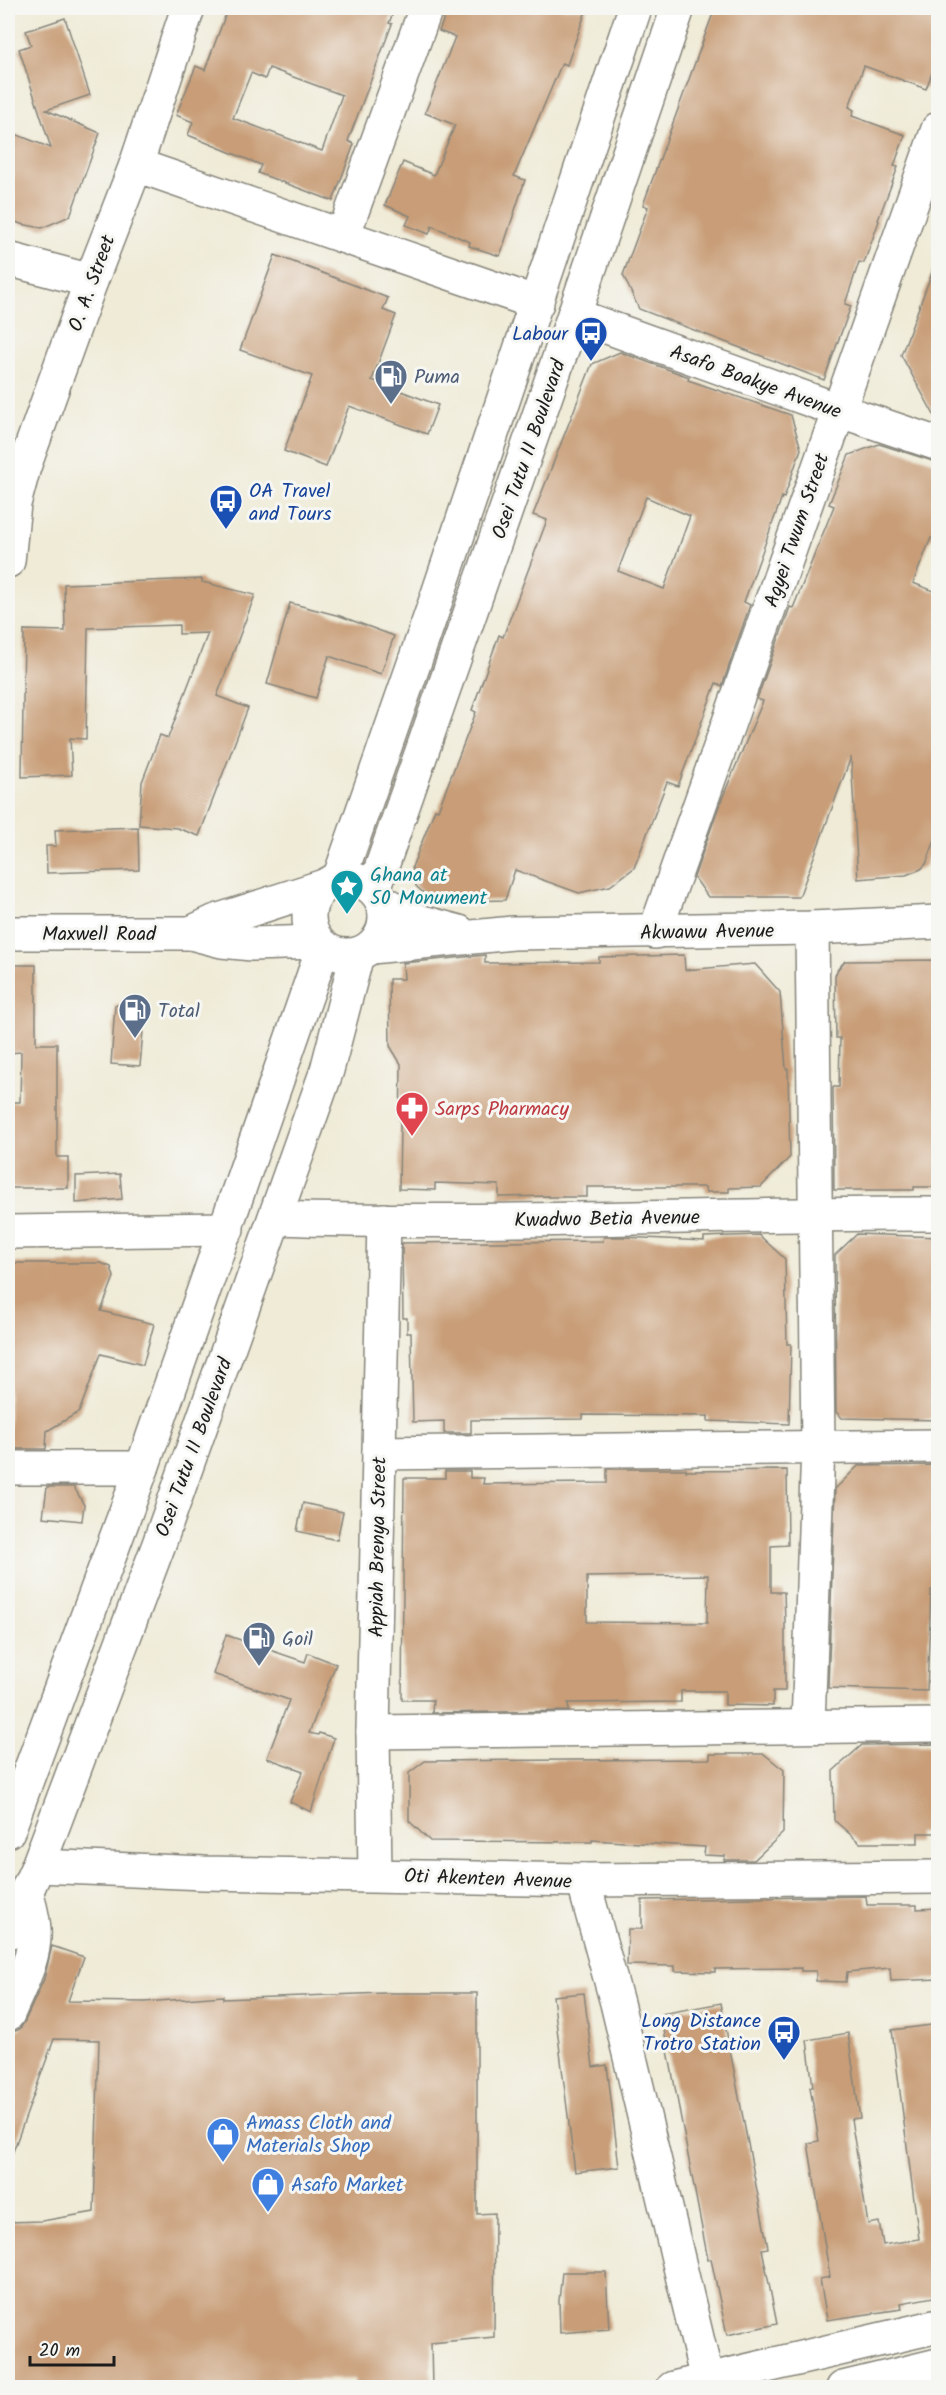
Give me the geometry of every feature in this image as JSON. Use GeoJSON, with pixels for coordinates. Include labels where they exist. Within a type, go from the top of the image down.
{"type":"FeatureCollection","features":[{"type":"Feature","properties":{"kind":"street","name":"O. A. Street"},"geometry":{"type":"LineString","coordinates":[[8,561],[14,504],[24,467],[91,281],[136,165],[188,8]]}},
{"type":"Feature","properties":{"kind":"street"},"geometry":{"type":"LineString","coordinates":[[343,236],[426,8]]}},
{"type":"Feature","properties":{"kind":"street","name":"Osei Tutu II Boulevard"},"geometry":{"type":"LineString","coordinates":[[331,882],[537,303],[635,8]]}},
{"type":"Feature","properties":{"kind":"street","name":"Osei Tutu II Boulevard"},"geometry":{"type":"LineString","coordinates":[[378,896],[678,8]]}},
{"type":"Feature","properties":{"kind":"street","name":"Agyei Twum Street"},"geometry":{"type":"LineString","coordinates":[[655,932],[939,129]]}},
{"type":"Feature","properties":{"kind":"street"},"geometry":{"type":"LineString","coordinates":[[136,165],[537,303]]}},
{"type":"Feature","properties":{"kind":"street"},"geometry":{"type":"LineString","coordinates":[[8,260],[91,281]]}},
{"type":"Feature","properties":{"kind":"street","name":"Asafo Boakye Avenue"},"geometry":{"type":"LineString","coordinates":[[574,315],[939,444]]}},
{"type":"Feature","properties":{"kind":"street"},"geometry":{"type":"LineString","coordinates":[[358,880],[378,896],[386,918],[381,935],[364,951],[339,955],[320,945],[309,928],[308,913],[313,898],[331,882],[358,880]]}},
{"type":"Feature","properties":{"kind":"street","name":"Maxwell Road"},"geometry":{"type":"LineString","coordinates":[[191,933],[216,921],[331,882]]}},
{"type":"Feature","properties":{"kind":"street","name":"Akwawu Avenue"},"geometry":{"type":"LineString","coordinates":[[378,896],[418,921],[475,936]]}},
{"type":"Feature","properties":{"kind":"street","name":"Akwawu Avenue"},"geometry":{"type":"LineString","coordinates":[[364,951],[513,933],[812,928],[939,922]]}},
{"type":"Feature","properties":{"kind":"street"},"geometry":{"type":"LineString","coordinates":[[808,1725],[818,1447],[812,928]]}},
{"type":"Feature","properties":{"kind":"street","name":"Maxwell Road"},"geometry":{"type":"LineString","coordinates":[[8,933],[191,933],[222,941],[252,944],[320,945]]}},
{"type":"Feature","properties":{"kind":"street","name":"Osei Tutu II Boulevard"},"geometry":{"type":"LineString","coordinates":[[9,1821],[142,1468],[227,1229],[320,945]]}},
{"type":"Feature","properties":{"kind":"street","name":"Osei Tutu II Boulevard"},"geometry":{"type":"LineString","coordinates":[[8,1932],[32,1879],[159,1544],[327,1070],[364,951]]}},
{"type":"Feature","properties":{"kind":"street","name":"Kwadwo Betia Avenue"},"geometry":{"type":"LineString","coordinates":[[275,1218],[597,1220],[817,1214],[939,1214]]}},
{"type":"Feature","properties":{"kind":"street","name":"Appiah Brenya Street"},"geometry":{"type":"LineString","coordinates":[[375,1875],[373,1732],[384,1220]]}},
{"type":"Feature","properties":{"kind":"street"},"geometry":{"type":"LineString","coordinates":[[8,1232],[227,1229]]}},
{"type":"Feature","properties":{"kind":"street"},"geometry":{"type":"LineString","coordinates":[[379,1453],[939,1446]]}},
{"type":"Feature","properties":{"kind":"street"},"geometry":{"type":"LineString","coordinates":[[8,1468],[142,1468]]}},
{"type":"Feature","properties":{"kind":"street"},"geometry":{"type":"LineString","coordinates":[[373,1732],[939,1725]]}},
{"type":"Feature","properties":{"kind":"street","name":"Oti Akenten Avenue"},"geometry":{"type":"LineString","coordinates":[[32,1879],[204,1873],[583,1880],[939,1877]]}},
{"type":"Feature","properties":{"kind":"street"},"geometry":{"type":"LineString","coordinates":[[8,2014],[30,1961],[34,1945],[32,1879]]}},
{"type":"Feature","properties":{"kind":"street"},"geometry":{"type":"LineString","coordinates":[[583,1880],[617,2003],[708,2384]]}},
{"type":"Feature","properties":{"kind":"street"},"geometry":{"type":"LineString","coordinates":[[674,2388],[708,2384],[939,2326]]}},
{"type":"Feature","properties":{"kind":"street"},"geometry":{"type":"LineString","coordinates":[[843,2388],[939,2365]]}},
{"type":"Feature","properties":{"kind":"building"},"geometry":{"type":"Polygon","coordinates":[[[228,8],[395,8],[389,23],[392,24],[348,141],[354,144],[333,201],[258,173],[261,165],[188,135],[193,122],[176,115],[196,66],[205,70],[228,8]],[[269,68],[265,79],[251,73],[233,118],[322,151],[342,95],[269,68]]]}},
{"type":"Feature","properties":{"kind":"building"},"geometry":{"type":"Polygon","coordinates":[[[448,8],[587,8],[567,65],[562,63],[514,176],[525,180],[500,256],[469,246],[470,242],[432,226],[429,234],[406,225],[410,216],[385,205],[403,162],[434,175],[455,125],[425,113],[455,37],[439,31],[448,8]]]}},
{"type":"Feature","properties":{"kind":"building"},"geometry":{"type":"Polygon","coordinates":[[[715,8],[939,8],[939,54],[926,89],[864,66],[849,107],[854,110],[852,116],[905,135],[894,166],[898,167],[879,221],[864,263],[859,262],[845,304],[851,306],[824,380],[639,309],[623,275],[648,207],[643,205],[715,8]]]}},
{"type":"Feature","properties":{"kind":"building"},"geometry":{"type":"Polygon","coordinates":[[[65,18],[90,95],[46,110],[100,133],[70,216],[42,228],[8,219],[8,151],[15,134],[51,148],[19,49],[31,45],[26,31],[65,18]]]}},
{"type":"Feature","properties":{"kind":"building"},"geometry":{"type":"Polygon","coordinates":[[[275,255],[388,298],[383,310],[396,315],[372,380],[438,405],[427,434],[349,406],[326,467],[284,451],[312,376],[240,350],[275,255]]]}},
{"type":"Feature","properties":{"kind":"building"},"geometry":{"type":"Polygon","coordinates":[[[936,262],[939,263],[939,424],[901,355],[936,262]]]}},
{"type":"Feature","properties":{"kind":"building"},"geometry":{"type":"Polygon","coordinates":[[[620,352],[689,377],[688,380],[791,415],[801,449],[744,602],[750,605],[722,686],[716,683],[678,786],[667,782],[634,868],[610,886],[579,893],[515,870],[505,900],[433,902],[416,886],[412,867],[435,809],[438,810],[476,712],[472,710],[499,635],[503,637],[547,520],[533,515],[592,364],[620,352]],[[646,497],[618,571],[664,589],[690,516],[646,497]]]}},
{"type":"Feature","properties":{"kind":"building"},"geometry":{"type":"Polygon","coordinates":[[[879,444],[939,463],[939,541],[931,538],[913,583],[939,593],[939,830],[926,864],[921,869],[906,875],[858,879],[851,757],[799,897],[708,897],[694,877],[719,806],[763,701],[757,699],[790,607],[793,608],[834,506],[829,504],[849,455],[879,444]]]}},
{"type":"Feature","properties":{"kind":"building"},"geometry":{"type":"Polygon","coordinates":[[[202,579],[202,582],[255,595],[217,696],[248,708],[199,836],[177,828],[139,825],[142,782],[160,735],[168,738],[208,633],[179,634],[179,625],[88,628],[86,739],[70,738],[72,775],[22,777],[24,630],[65,631],[64,584],[202,579]]]}},
{"type":"Feature","properties":{"kind":"building"},"geometry":{"type":"Polygon","coordinates":[[[290,603],[340,616],[394,636],[381,674],[329,656],[316,698],[267,684],[290,603]]]}},
{"type":"Feature","properties":{"kind":"building"},"geometry":{"type":"Polygon","coordinates":[[[138,827],[139,870],[47,873],[46,846],[56,846],[55,830],[138,827]]]}},
{"type":"Feature","properties":{"kind":"building"},"geometry":{"type":"Polygon","coordinates":[[[485,955],[485,963],[599,962],[599,957],[684,955],[685,970],[755,964],[780,992],[786,1069],[788,1069],[790,1157],[761,1187],[729,1188],[729,1192],[706,1192],[705,1187],[587,1187],[587,1197],[499,1197],[499,1185],[435,1183],[435,1190],[399,1189],[401,1064],[390,1046],[389,979],[404,979],[403,963],[485,955]]]}},
{"type":"Feature","properties":{"kind":"building"},"geometry":{"type":"Polygon","coordinates":[[[939,960],[939,1187],[914,1187],[914,1190],[834,1190],[833,1087],[839,1087],[840,1038],[836,1038],[835,976],[838,969],[845,961],[939,960]]]}},
{"type":"Feature","properties":{"kind":"building"},"geometry":{"type":"Polygon","coordinates":[[[13,965],[36,965],[36,1044],[57,1044],[57,1157],[68,1157],[68,1188],[8,1188],[8,1102],[20,1102],[21,1052],[8,1053],[8,967],[13,967],[13,965]]]}},
{"type":"Feature","properties":{"kind":"building"},"geometry":{"type":"Polygon","coordinates":[[[115,1005],[145,1007],[140,1066],[111,1064],[115,1005]]]}},
{"type":"Feature","properties":{"kind":"building"},"geometry":{"type":"Polygon","coordinates":[[[120,1174],[122,1199],[76,1203],[76,1176],[120,1174]]]}},
{"type":"Feature","properties":{"kind":"building"},"geometry":{"type":"Polygon","coordinates":[[[857,1234],[939,1237],[939,1420],[842,1418],[836,1412],[835,1255],[857,1234]]]}},
{"type":"Feature","properties":{"kind":"building"},"geometry":{"type":"Polygon","coordinates":[[[759,1235],[785,1259],[787,1344],[791,1344],[789,1424],[708,1421],[708,1416],[583,1415],[583,1419],[471,1420],[471,1433],[444,1433],[444,1421],[413,1422],[411,1333],[407,1333],[407,1318],[403,1318],[402,1243],[603,1241],[604,1237],[704,1241],[704,1237],[759,1235]]]}},
{"type":"Feature","properties":{"kind":"building"},"geometry":{"type":"Polygon","coordinates":[[[12,1263],[101,1263],[111,1267],[114,1277],[101,1311],[154,1324],[143,1365],[101,1354],[79,1412],[47,1431],[46,1449],[9,1449],[8,1306],[12,1306],[12,1263]]]}},
{"type":"Feature","properties":{"kind":"building"},"geometry":{"type":"Polygon","coordinates":[[[939,1465],[939,1590],[931,1590],[927,1691],[828,1688],[835,1489],[858,1466],[939,1465]]]}},
{"type":"Feature","properties":{"kind":"building"},"geometry":{"type":"Polygon","coordinates":[[[607,1469],[787,1470],[788,1545],[771,1546],[771,1592],[784,1592],[785,1621],[785,1691],[773,1691],[773,1706],[725,1705],[725,1691],[681,1691],[681,1702],[568,1703],[569,1711],[432,1713],[433,1700],[402,1700],[404,1478],[445,1478],[445,1471],[470,1471],[470,1478],[484,1478],[483,1484],[607,1483],[607,1469]],[[708,1575],[587,1577],[587,1622],[707,1623],[708,1575]]]}},
{"type":"Feature","properties":{"kind":"building"},"geometry":{"type":"Polygon","coordinates":[[[47,1487],[74,1487],[84,1505],[82,1521],[43,1517],[47,1487]]]}},
{"type":"Feature","properties":{"kind":"building"},"geometry":{"type":"Polygon","coordinates":[[[303,1503],[343,1512],[337,1540],[297,1531],[303,1503]]]}},
{"type":"Feature","properties":{"kind":"building"},"geometry":{"type":"Polygon","coordinates":[[[226,1635],[305,1662],[308,1653],[336,1664],[309,1733],[318,1735],[319,1733],[334,1738],[311,1812],[290,1802],[303,1771],[267,1758],[289,1700],[213,1674],[226,1635]]]}},
{"type":"Feature","properties":{"kind":"building"},"geometry":{"type":"Polygon","coordinates":[[[939,1744],[939,1833],[918,1833],[918,1843],[860,1843],[834,1820],[833,1771],[862,1745],[939,1744]]]}},
{"type":"Feature","properties":{"kind":"building"},"geometry":{"type":"Polygon","coordinates":[[[710,1754],[764,1754],[784,1770],[783,1833],[754,1860],[724,1860],[725,1856],[704,1855],[705,1847],[592,1840],[592,1842],[430,1841],[409,1821],[409,1773],[425,1761],[710,1759],[710,1754]]]}},
{"type":"Feature","properties":{"kind":"building"},"geometry":{"type":"Polygon","coordinates":[[[866,1896],[867,1905],[917,1905],[917,1909],[939,1908],[939,1979],[891,1981],[890,1968],[847,1972],[846,1982],[816,1981],[816,1971],[801,1971],[801,1968],[715,1969],[715,1972],[675,1971],[675,1966],[627,1965],[628,1929],[642,1929],[642,1900],[866,1896]]]}},
{"type":"Feature","properties":{"kind":"building","name":"Asafo Market"},"geometry":{"type":"Polygon","coordinates":[[[52,1946],[84,1957],[68,2001],[145,2002],[223,1996],[223,1999],[386,1993],[477,1993],[477,2214],[495,2213],[494,2337],[431,2343],[432,2388],[355,2388],[354,2379],[276,2381],[276,2386],[241,2388],[8,2388],[8,2222],[42,2221],[94,2212],[99,2040],[54,2039],[10,2160],[8,2159],[8,2046],[13,2032],[20,2029],[25,2021],[44,1979],[52,1946]]]}},
{"type":"Feature","properties":{"kind":"building"},"geometry":{"type":"Polygon","coordinates":[[[584,1993],[593,2067],[607,2065],[619,2167],[575,2172],[553,1996],[584,1993]]]}},
{"type":"Feature","properties":{"kind":"building"},"geometry":{"type":"Polygon","coordinates":[[[721,2003],[768,2248],[762,2249],[777,2324],[727,2335],[711,2259],[708,2260],[661,2014],[721,2003]]]}},
{"type":"Feature","properties":{"kind":"building"},"geometry":{"type":"Polygon","coordinates":[[[939,2024],[939,2296],[901,2303],[902,2309],[827,2320],[820,2279],[830,2277],[808,2143],[819,2141],[810,2087],[813,2087],[807,2040],[848,2033],[860,2118],[851,2119],[868,2224],[879,2222],[883,2245],[919,2239],[892,2030],[939,2024]]]}},
{"type":"Feature","properties":{"kind":"building"},"geometry":{"type":"Polygon","coordinates":[[[562,2272],[606,2272],[609,2329],[560,2333],[559,2301],[562,2272]]]}},
{"type":"Feature","properties":{"kind":"place","name":"Labour"},"geometry":{"type":"Point","coordinates":[591,362]}},
{"type":"Feature","properties":{"kind":"place","name":"Puma"},"geometry":{"type":"Point","coordinates":[391,405]}},
{"type":"Feature","properties":{"kind":"place","name":"OA Travel and Tours"},"geometry":{"type":"Point","coordinates":[226,530]}},
{"type":"Feature","properties":{"kind":"place","name":"Ghana at 50 Monument"},"geometry":{"type":"Point","coordinates":[347,915]}},
{"type":"Feature","properties":{"kind":"place","name":"Total"},"geometry":{"type":"Point","coordinates":[135,1039]}},
{"type":"Feature","properties":{"kind":"place","name":"Sarps Pharmacy"},"geometry":{"type":"Point","coordinates":[412,1137]}},
{"type":"Feature","properties":{"kind":"place","name":"Goil"},"geometry":{"type":"Point","coordinates":[259,1667]}},
{"type":"Feature","properties":{"kind":"place","name":"Long Distance Trotro Station"},"geometry":{"type":"Point","coordinates":[784,2061]}},
{"type":"Feature","properties":{"kind":"place","name":"Amass Cloth and Materials Shop"},"geometry":{"type":"Point","coordinates":[223,2163]}},
{"type":"Feature","properties":{"kind":"place","name":"Asafo Market"},"geometry":{"type":"Point","coordinates":[268,2213]}}]}
